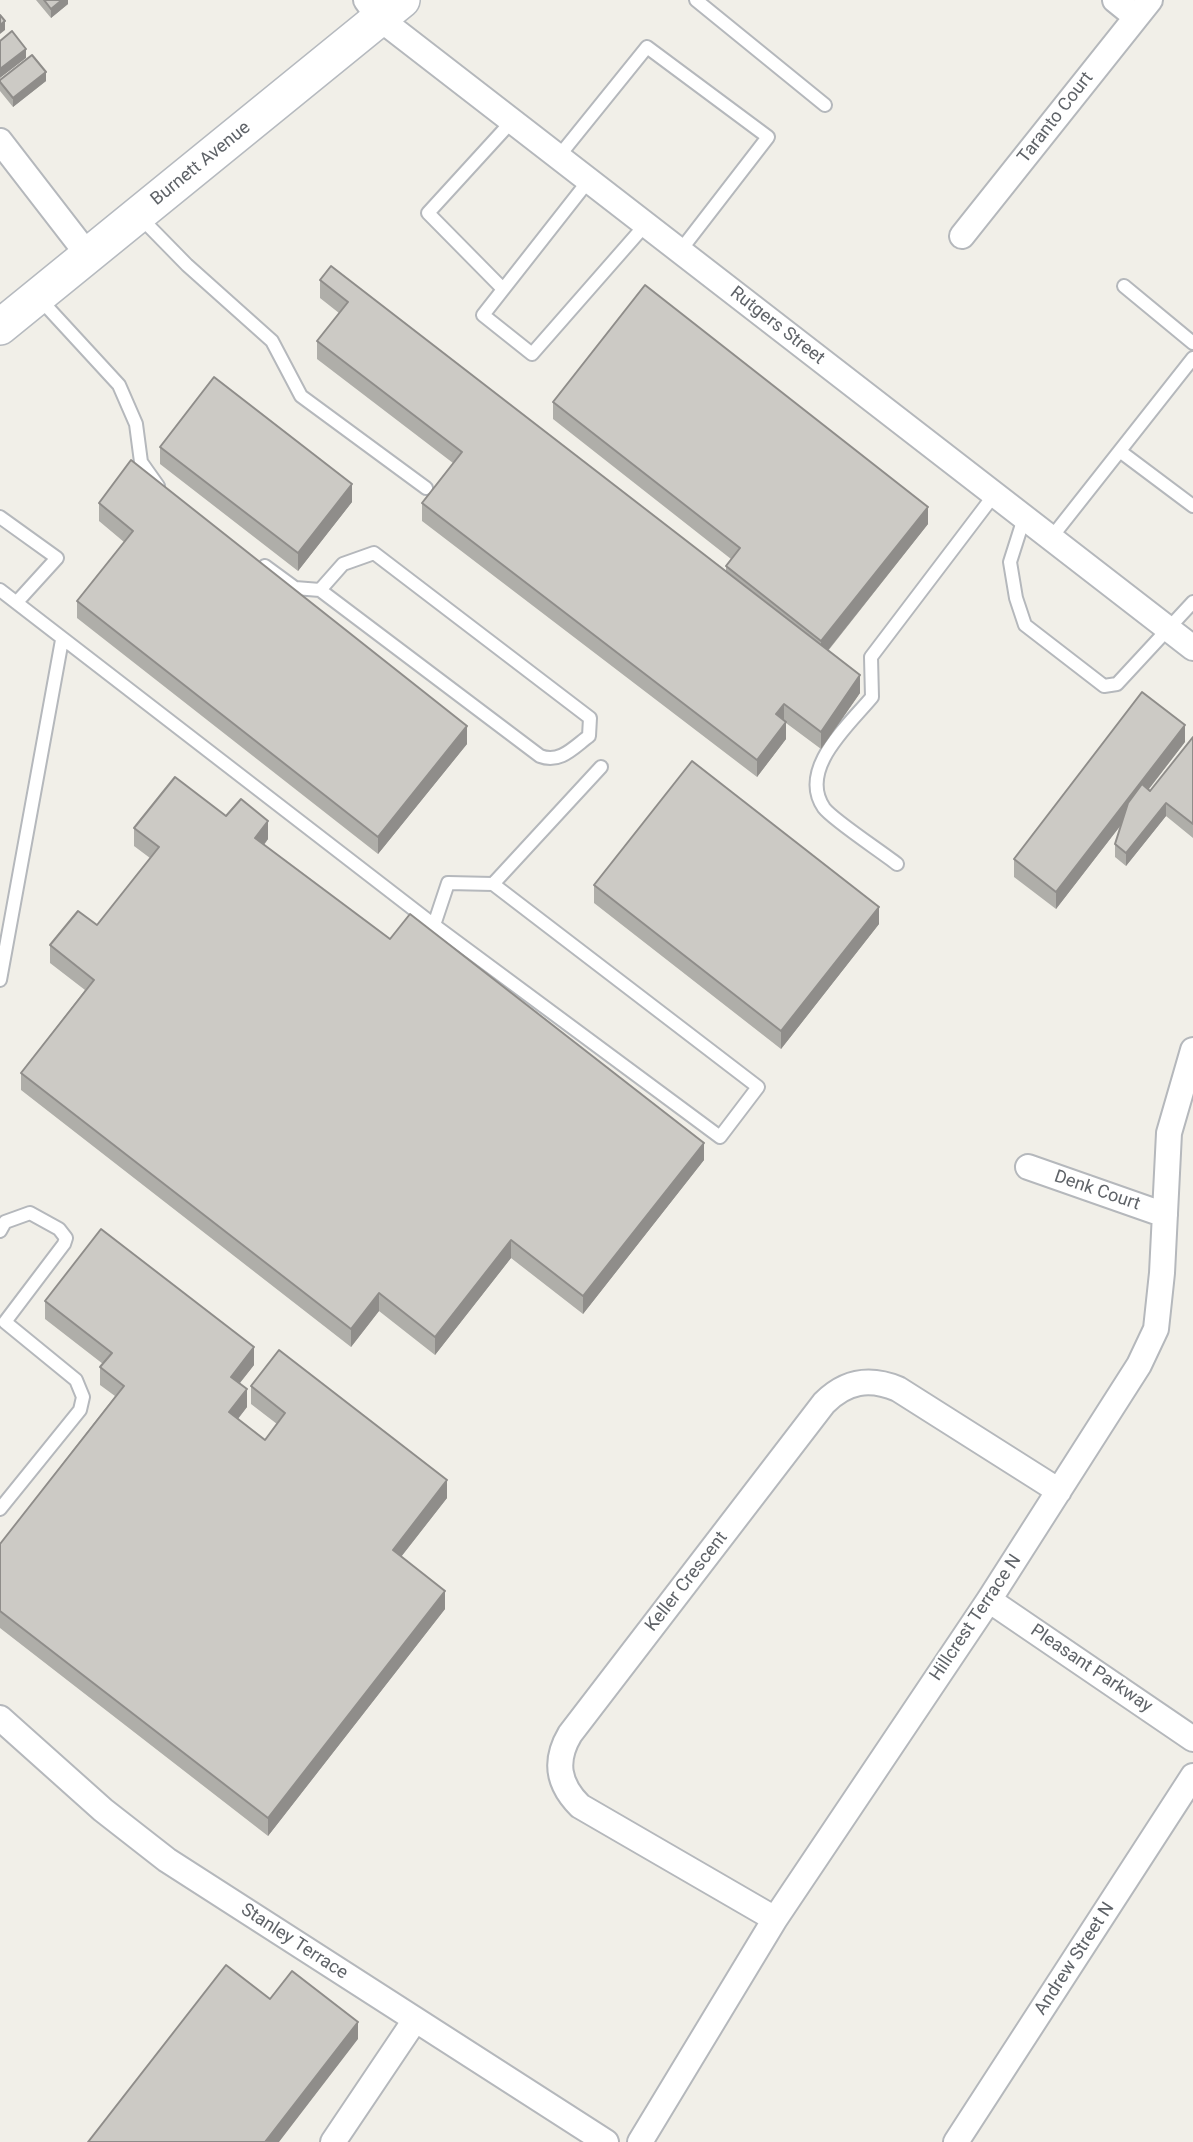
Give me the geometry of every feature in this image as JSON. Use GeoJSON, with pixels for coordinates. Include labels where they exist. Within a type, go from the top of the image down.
{"type":"FeatureCollection","features":[{"type":"Feature","properties":{"kind":"street"},"geometry":{"type":"LineString","coordinates":[[1115,0],[1143,8]]}},
{"type":"Feature","properties":{"kind":"street","name":"Rutgers Street"},"geometry":{"type":"LineString","coordinates":[[383,6],[513,120],[1193,648]]}},
{"type":"Feature","properties":{"kind":"street","name":"Burnett Avenue"},"geometry":{"type":"LineString","coordinates":[[0,327],[138,215],[383,6]]}},
{"type":"Feature","properties":{"kind":"street","name":"Taranto Court"},"geometry":{"type":"LineString","coordinates":[[962,236],[1143,8]]}},
{"type":"Feature","properties":{"kind":"street"},"geometry":{"type":"LineString","coordinates":[[0,141],[88,255]]}},
{"type":"Feature","properties":{"kind":"street","name":"Hillcrest Terrace N"},"geometry":{"type":"LineString","coordinates":[[639,2142],[775,1919],[989,1600],[1122,1395],[1156,1329],[1169,1133],[1193,1049]]}},
{"type":"Feature","properties":{"kind":"street","name":"Denk Court"},"geometry":{"type":"LineString","coordinates":[[1028,1167],[1165,1215]]}},
{"type":"Feature","properties":{"kind":"street","name":"Keller Crescent"},"geometry":{"type":"LineString","coordinates":[[775,1919],[580,1805],[561,1778],[560,1755],[570,1734],[824,1404],[849,1384],[882,1382],[898,1389],[1059,1492]]}},
{"type":"Feature","properties":{"kind":"street","name":"Pleasant Parkway"},"geometry":{"type":"LineString","coordinates":[[989,1600],[1193,1738]]}},
{"type":"Feature","properties":{"kind":"street","name":"Stanley Terrace"},"geometry":{"type":"LineString","coordinates":[[0,1718],[103,1810],[167,1860],[606,2142]]}},
{"type":"Feature","properties":{"kind":"street","name":"Andrew Street N"},"geometry":{"type":"LineString","coordinates":[[956,2142],[1193,1776]]}},
{"type":"Feature","properties":{"kind":"street"},"geometry":{"type":"LineString","coordinates":[[333,2142],[415,2020]]}},
{"type":"Feature","properties":{"kind":"lane"},"geometry":{"type":"LineString","coordinates":[[696,0],[825,105]]}},
{"type":"Feature","properties":{"kind":"lane"},"geometry":{"type":"LineString","coordinates":[[559,156],[648,47],[768,138],[681,251]]}},
{"type":"Feature","properties":{"kind":"lane"},"geometry":{"type":"LineString","coordinates":[[503,289],[428,213],[513,120]]}},
{"type":"Feature","properties":{"kind":"lane"},"geometry":{"type":"LineString","coordinates":[[589,180],[483,316],[531,354],[646,224]]}},
{"type":"Feature","properties":{"kind":"lane"},"geometry":{"type":"LineString","coordinates":[[138,215],[187,265],[272,341],[301,396],[426,488]]}},
{"type":"Feature","properties":{"kind":"lane"},"geometry":{"type":"LineString","coordinates":[[1124,286],[1193,342]]}},
{"type":"Feature","properties":{"kind":"lane"},"geometry":{"type":"LineString","coordinates":[[38,296],[119,385],[136,424],[141,462],[155,485],[166,492]]}},
{"type":"Feature","properties":{"kind":"lane"},"geometry":{"type":"LineString","coordinates":[[1051,538],[1193,358]]}},
{"type":"Feature","properties":{"kind":"lane"},"geometry":{"type":"LineString","coordinates":[[1121,452],[1193,506]]}},
{"type":"Feature","properties":{"kind":"lane"},"geometry":{"type":"LineString","coordinates":[[897,864],[824,808],[815,785],[822,760],[872,697],[871,657],[994,495]]}},
{"type":"Feature","properties":{"kind":"lane"},"geometry":{"type":"LineString","coordinates":[[0,517],[57,558],[17,602]]}},
{"type":"Feature","properties":{"kind":"lane"},"geometry":{"type":"LineString","coordinates":[[1024,518],[1010,562],[1016,598],[1025,625],[1104,686],[1117,684],[1193,602]]}},
{"type":"Feature","properties":{"kind":"lane"},"geometry":{"type":"LineString","coordinates":[[252,556],[295,588],[320,590],[540,756],[549,760],[559,758],[589,736],[590,718],[374,553],[343,564],[320,590]]}},
{"type":"Feature","properties":{"kind":"lane"},"geometry":{"type":"LineString","coordinates":[[0,590],[433,925],[720,1137],[758,1087],[493,884],[448,883],[433,925]]}},
{"type":"Feature","properties":{"kind":"lane"},"geometry":{"type":"LineString","coordinates":[[0,980],[62,640]]}},
{"type":"Feature","properties":{"kind":"lane"},"geometry":{"type":"LineString","coordinates":[[493,884],[601,767]]}},
{"type":"Feature","properties":{"kind":"lane"},"geometry":{"type":"LineString","coordinates":[[0,1231],[5,1222],[30,1213],[60,1229],[66,1238],[64,1244],[2,1320],[76,1380],[83,1397],[80,1410],[0,1510]]}},
{"type":"Feature","properties":{"kind":"building"},"geometry":{"type":"Polygon","coordinates":[[[44,0],[62,0],[51,9],[44,0]]]}},
{"type":"Feature","properties":{"kind":"building"},"geometry":{"type":"Polygon","coordinates":[[[12,31],[26,49],[0,69],[0,41],[12,31]]]}},
{"type":"Feature","properties":{"kind":"building"},"geometry":{"type":"Polygon","coordinates":[[[32,55],[46,72],[13,98],[0,80],[32,55]]]}},
{"type":"Feature","properties":{"kind":"building"},"geometry":{"type":"Polygon","coordinates":[[[331,266],[860,675],[821,732],[784,704],[776,714],[786,722],[757,760],[422,503],[462,452],[317,341],[348,302],[320,280],[331,266]]]}},
{"type":"Feature","properties":{"kind":"building"},"geometry":{"type":"Polygon","coordinates":[[[645,285],[928,507],[821,641],[726,566],[740,548],[553,402],[645,285]]]}},
{"type":"Feature","properties":{"kind":"building"},"geometry":{"type":"Polygon","coordinates":[[[214,377],[352,484],[298,553],[160,447],[214,377]]]}},
{"type":"Feature","properties":{"kind":"building"},"geometry":{"type":"Polygon","coordinates":[[[131,460],[467,726],[378,837],[77,601],[133,531],[99,503],[131,460]]]}},
{"type":"Feature","properties":{"kind":"building"},"geometry":{"type":"Polygon","coordinates":[[[1142,692],[1185,725],[1056,892],[1014,859],[1142,692]]]}},
{"type":"Feature","properties":{"kind":"building"},"geometry":{"type":"Polygon","coordinates":[[[1193,737],[1193,824],[1166,803],[1126,853],[1115,844],[1128,803],[1142,784],[1150,791],[1193,737]]]}},
{"type":"Feature","properties":{"kind":"building"},"geometry":{"type":"Polygon","coordinates":[[[692,761],[879,907],[781,1031],[594,885],[692,761]]]}},
{"type":"Feature","properties":{"kind":"building"},"geometry":{"type":"Polygon","coordinates":[[[175,777],[226,816],[241,799],[268,821],[255,838],[390,939],[410,914],[704,1143],[583,1296],[511,1240],[435,1337],[379,1293],[351,1329],[21,1073],[94,980],[50,945],[78,911],[97,925],[159,847],[134,828],[175,777]]]}},
{"type":"Feature","properties":{"kind":"building"},"geometry":{"type":"Polygon","coordinates":[[[101,1229],[254,1347],[231,1377],[247,1389],[229,1412],[265,1440],[285,1413],[251,1386],[279,1350],[447,1480],[393,1550],[445,1591],[268,1818],[0,1611],[0,1544],[124,1386],[100,1367],[112,1353],[45,1301],[101,1229]]]}},
{"type":"Feature","properties":{"kind":"building"},"geometry":{"type":"Polygon","coordinates":[[[226,1965],[270,1999],[292,1971],[358,2022],[265,2142],[88,2142],[226,1965]]]}}]}
